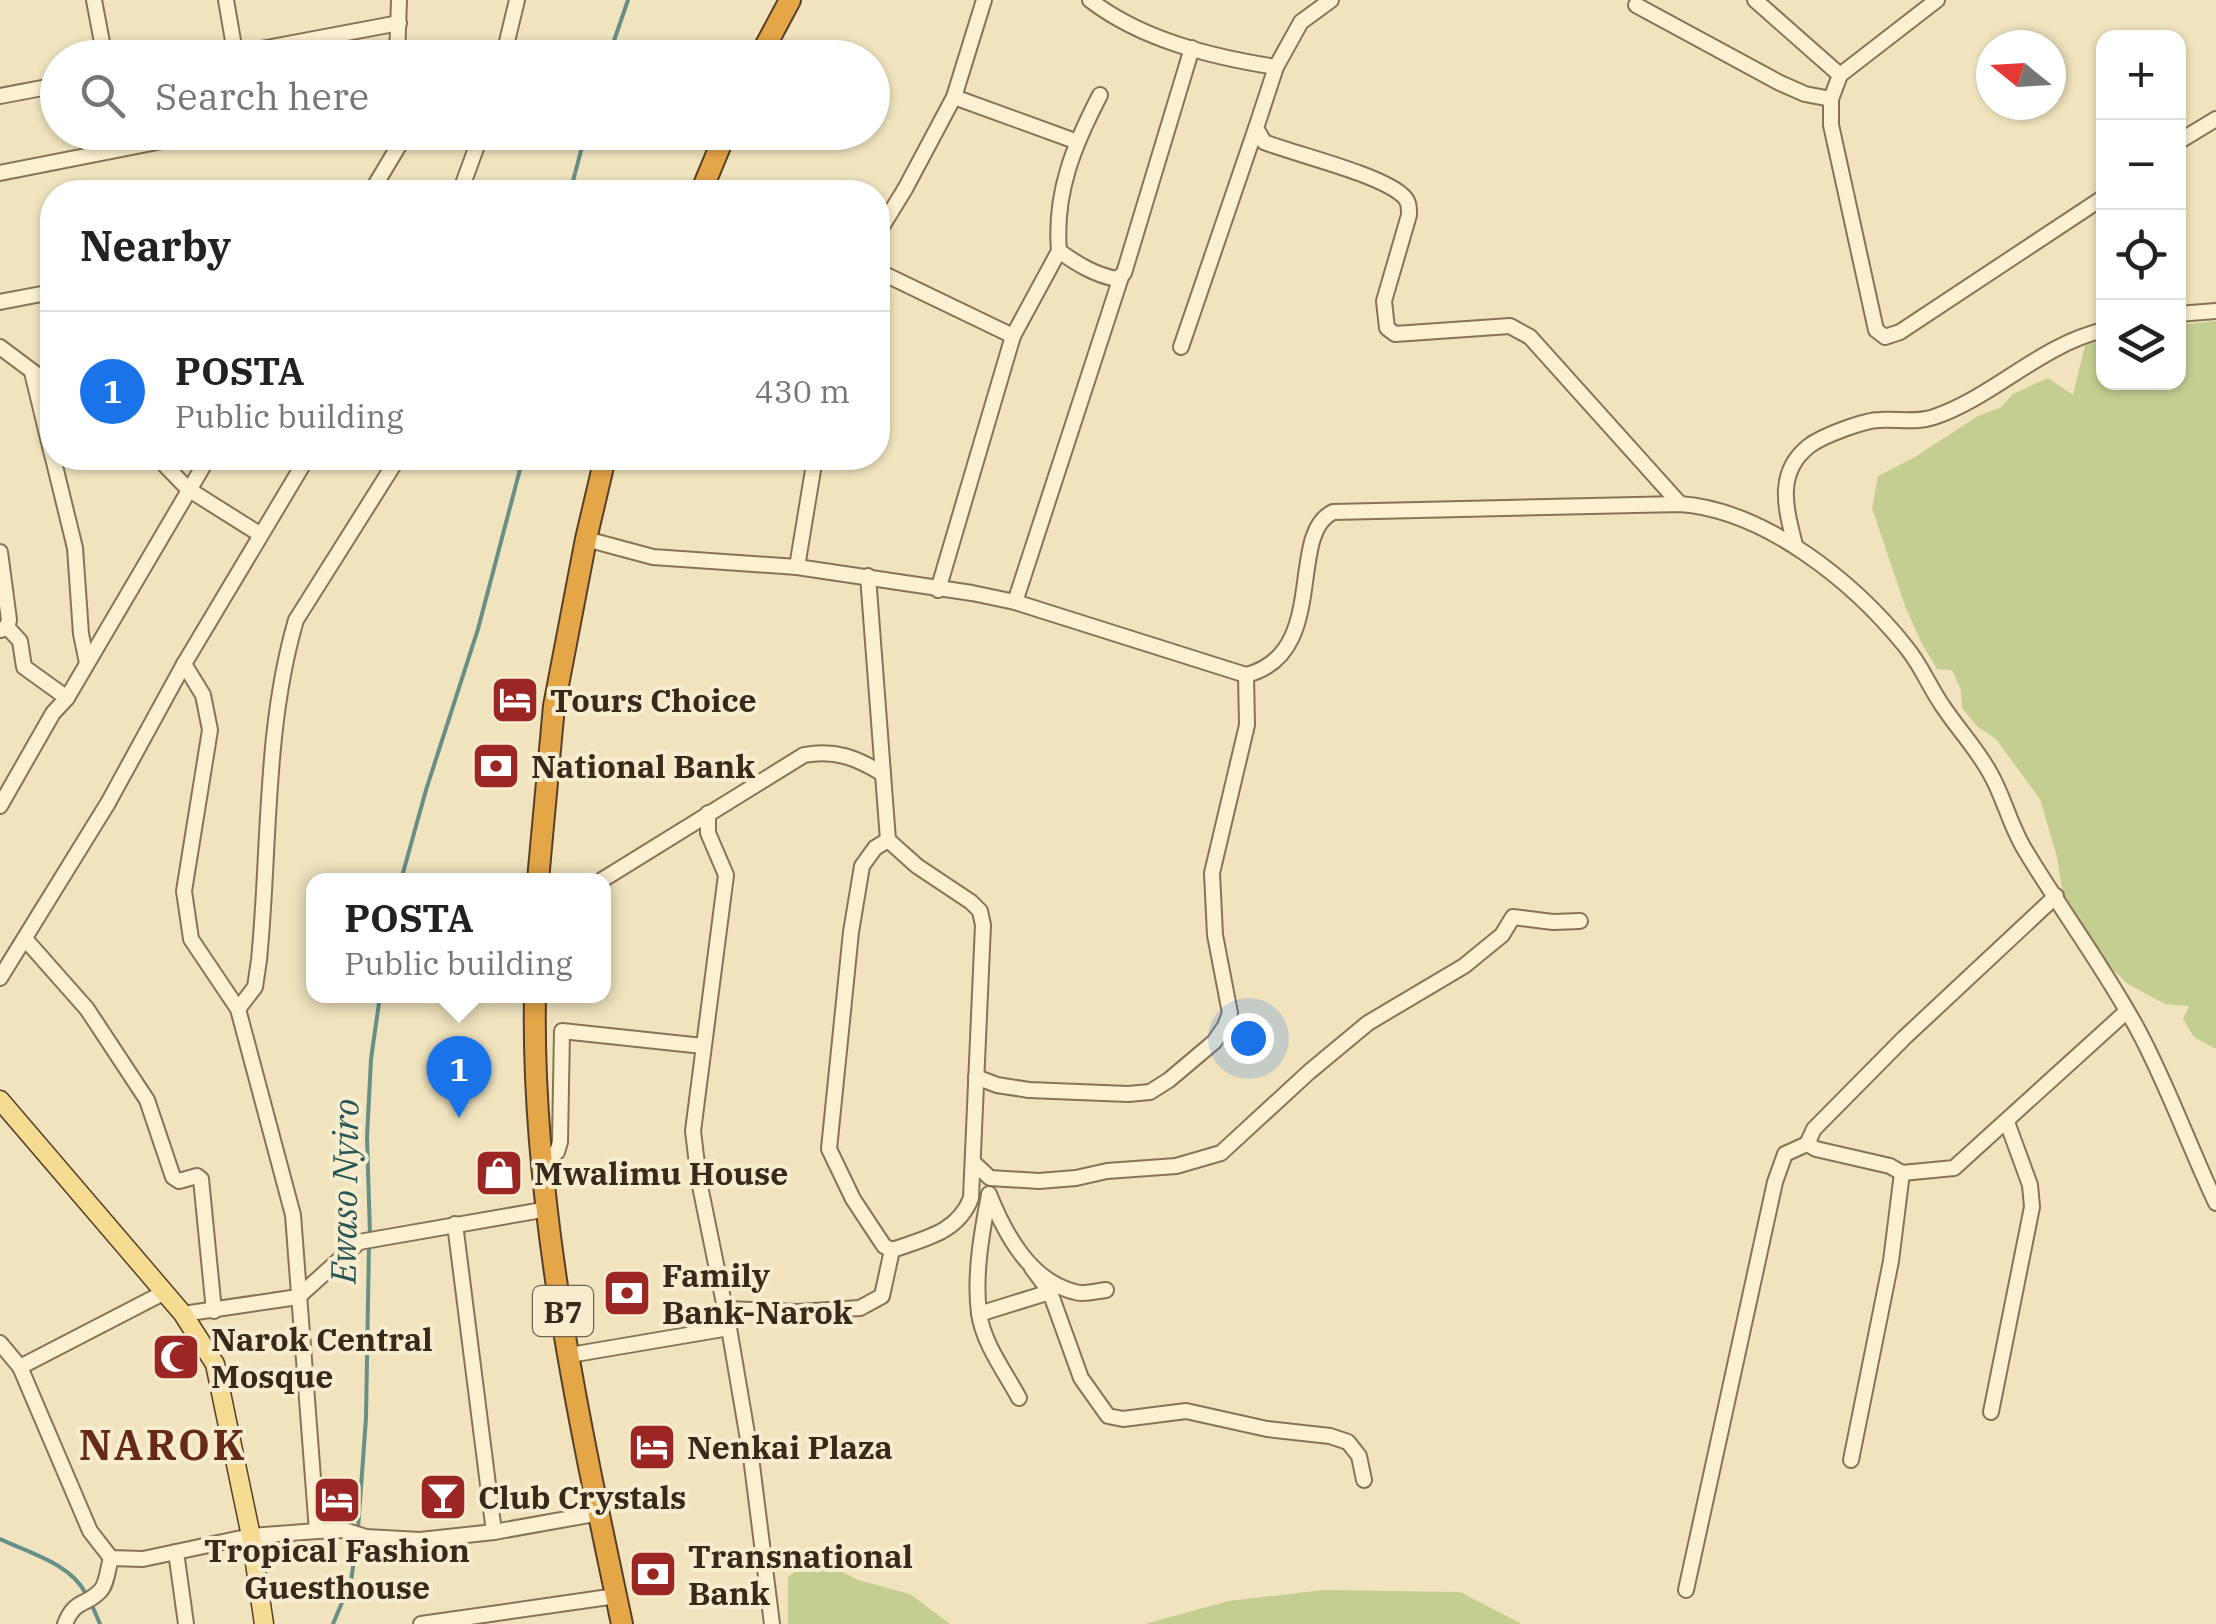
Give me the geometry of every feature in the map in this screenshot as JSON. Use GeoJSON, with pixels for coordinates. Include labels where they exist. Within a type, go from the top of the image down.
{"type":"FeatureCollection","features":[{"type":"Feature","properties":{"kind":"highway"},"geometry":{"type":"LineString","coordinates":[[769,40],[790,0]]}},
{"type":"Feature","properties":{"kind":"highway"},"geometry":{"type":"LineString","coordinates":[[707,180],[719,150]]}},
{"type":"Feature","properties":{"kind":"highway"},"geometry":{"type":"LineString","coordinates":[[539,873],[554,706],[602,470]]}},
{"type":"Feature","properties":{"kind":"highway","name":"B7"},"geometry":{"type":"LineString","coordinates":[[535,1003],[534,1074],[541,1162],[570,1355],[622,1624]]}},
{"type":"Feature","properties":{"kind":"main road"},"geometry":{"type":"LineString","coordinates":[[0,1100],[183,1314],[215,1364],[251,1536],[264,1624]]}},
{"type":"Feature","properties":{"kind":"street"},"geometry":{"type":"LineString","coordinates":[[94,0],[102,40]]}},
{"type":"Feature","properties":{"kind":"street"},"geometry":{"type":"LineString","coordinates":[[226,0],[232,40]]}},
{"type":"Feature","properties":{"kind":"street"},"geometry":{"type":"LineString","coordinates":[[398,40],[399,0]]}},
{"type":"Feature","properties":{"kind":"street"},"geometry":{"type":"LineString","coordinates":[[508,40],[518,0]]}},
{"type":"Feature","properties":{"kind":"street"},"geometry":{"type":"LineString","coordinates":[[890,215],[954,97],[984,0]]}},
{"type":"Feature","properties":{"kind":"street"},"geometry":{"type":"LineString","coordinates":[[1090,0],[1143,30],[1192,48],[1276,67]]}},
{"type":"Feature","properties":{"kind":"street"},"geometry":{"type":"LineString","coordinates":[[1182,347],[1276,67],[1301,22],[1330,0]]}},
{"type":"Feature","properties":{"kind":"street"},"geometry":{"type":"LineString","coordinates":[[1755,0],[1840,75]]}},
{"type":"Feature","properties":{"kind":"street"},"geometry":{"type":"LineString","coordinates":[[1937,0],[1840,75],[1831,98],[1832,125],[1878,333],[1885,337],[1900,332],[2096,202]]}},
{"type":"Feature","properties":{"kind":"street"},"geometry":{"type":"LineString","coordinates":[[1636,5],[1780,83],[1804,94],[1831,98]]}},
{"type":"Feature","properties":{"kind":"street"},"geometry":{"type":"LineString","coordinates":[[312,40],[399,22]]}},
{"type":"Feature","properties":{"kind":"street"},"geometry":{"type":"LineString","coordinates":[[1016,602],[1192,48]]}},
{"type":"Feature","properties":{"kind":"street"},"geometry":{"type":"LineString","coordinates":[[0,96],[40,88]]}},
{"type":"Feature","properties":{"kind":"street"},"geometry":{"type":"LineString","coordinates":[[938,590],[1013,336],[1059,251],[1058,206],[1076,141],[1100,95]]}},
{"type":"Feature","properties":{"kind":"street"},"geometry":{"type":"LineString","coordinates":[[954,97],[1076,141]]}},
{"type":"Feature","properties":{"kind":"street"},"geometry":{"type":"LineString","coordinates":[[2186,137],[2216,119]]}},
{"type":"Feature","properties":{"kind":"street"},"geometry":{"type":"LineString","coordinates":[[1256,128],[1264,142],[1367,177],[1402,194],[1409,202],[1409,215],[1384,301],[1387,328],[1395,334],[1510,326],[1530,337],[1680,504]]}},
{"type":"Feature","properties":{"kind":"street"},"geometry":{"type":"LineString","coordinates":[[0,173],[117,150]]}},
{"type":"Feature","properties":{"kind":"street"},"geometry":{"type":"LineString","coordinates":[[378,180],[396,150]]}},
{"type":"Feature","properties":{"kind":"street"},"geometry":{"type":"LineString","coordinates":[[464,180],[475,150]]}},
{"type":"Feature","properties":{"kind":"street"},"geometry":{"type":"LineString","coordinates":[[1059,251],[1093,272],[1121,277]]}},
{"type":"Feature","properties":{"kind":"street"},"geometry":{"type":"LineString","coordinates":[[890,277],[1013,336]]}},
{"type":"Feature","properties":{"kind":"street"},"geometry":{"type":"LineString","coordinates":[[0,302],[40,294]]}},
{"type":"Feature","properties":{"kind":"street"},"geometry":{"type":"LineString","coordinates":[[2186,313],[2216,311]]}},
{"type":"Feature","properties":{"kind":"street"},"geometry":{"type":"LineString","coordinates":[[1794,544],[1783,495],[1788,474],[1809,446],[1876,420],[1930,419],[1981,396],[2066,345],[2096,333]]}},
{"type":"Feature","properties":{"kind":"street"},"geometry":{"type":"LineString","coordinates":[[0,347],[40,378]]}},
{"type":"Feature","properties":{"kind":"street"},"geometry":{"type":"LineString","coordinates":[[32,372],[40,404]]}},
{"type":"Feature","properties":{"kind":"street"},"geometry":{"type":"LineString","coordinates":[[56,470],[75,548],[87,663]]}},
{"type":"Feature","properties":{"kind":"street"},"geometry":{"type":"LineString","coordinates":[[170,470],[188,488],[261,535]]}},
{"type":"Feature","properties":{"kind":"street"},"geometry":{"type":"LineString","coordinates":[[0,806],[200,470]]}},
{"type":"Feature","properties":{"kind":"street"},"geometry":{"type":"LineString","coordinates":[[0,978],[108,803],[184,664],[300,470]]}},
{"type":"Feature","properties":{"kind":"street"},"geometry":{"type":"LineString","coordinates":[[238,1009],[254,987],[259,960],[276,732],[292,632],[311,592],[390,470]]}},
{"type":"Feature","properties":{"kind":"street"},"geometry":{"type":"LineString","coordinates":[[797,567],[814,470]]}},
{"type":"Feature","properties":{"kind":"street"},"geometry":{"type":"LineString","coordinates":[[586,539],[653,556],[797,567],[1016,602],[1246,675],[1273,665],[1286,649],[1303,599],[1316,532],[1333,512],[1680,504],[1726,516],[1794,544],[1823,565],[1904,644],[1920,665],[1939,702],[1990,772],[2022,846],[2127,1011],[2170,1093],[2216,1203]]}},
{"type":"Feature","properties":{"kind":"street"},"geometry":{"type":"LineString","coordinates":[[0,552],[9,611],[3,628],[20,641],[24,667],[67,698]]}},
{"type":"Feature","properties":{"kind":"street"},"geometry":{"type":"LineString","coordinates":[[868,576],[888,840],[917,866],[972,902],[980,911],[982,925],[971,1198],[958,1218],[933,1236],[892,1250],[884,1246],[853,1199],[828,1150],[851,932],[862,866],[875,848],[888,840]]}},
{"type":"Feature","properties":{"kind":"street"},"geometry":{"type":"LineString","coordinates":[[184,664],[203,695],[210,730],[184,891],[186,916],[200,957],[238,1009],[292,1215],[317,1531]]}},
{"type":"Feature","properties":{"kind":"street"},"geometry":{"type":"LineString","coordinates":[[976,1077],[1029,1090],[1150,1092],[1214,1042],[1225,1026],[1230,1013],[1215,935],[1212,873],[1247,725],[1246,675]]}},
{"type":"Feature","properties":{"kind":"street"},"geometry":{"type":"LineString","coordinates":[[611,874],[804,754],[843,754],[883,774]]}},
{"type":"Feature","properties":{"kind":"street"},"geometry":{"type":"LineString","coordinates":[[708,813],[708,833],[726,875],[694,1140],[751,1457],[772,1624]]}},
{"type":"Feature","properties":{"kind":"street"},"geometry":{"type":"LineString","coordinates":[[1686,1590],[1775,1182],[1785,1154],[1807,1144],[1814,1129],[1904,1038],[2056,896]]}},
{"type":"Feature","properties":{"kind":"street"},"geometry":{"type":"LineString","coordinates":[[973,1162],[990,1178],[1039,1181],[1176,1166],[1221,1153],[1368,1024],[1464,966],[1502,935],[1513,916],[1553,922],[1580,921]]}},
{"type":"Feature","properties":{"kind":"street"},"geometry":{"type":"LineString","coordinates":[[26,940],[86,1009],[146,1100],[173,1178],[201,1179],[214,1311]]}},
{"type":"Feature","properties":{"kind":"street"},"geometry":{"type":"LineString","coordinates":[[1807,1144],[1890,1166],[1902,1173],[1954,1168],[2127,1011]]}},
{"type":"Feature","properties":{"kind":"street"},"geometry":{"type":"LineString","coordinates":[[541,1162],[558,1152],[560,1142],[562,1031],[703,1046]]}},
{"type":"Feature","properties":{"kind":"street"},"geometry":{"type":"LineString","coordinates":[[1991,1412],[2032,1207],[2030,1186],[2007,1122]]}},
{"type":"Feature","properties":{"kind":"street"},"geometry":{"type":"LineString","coordinates":[[1852,1460],[1891,1261],[1902,1173]]}},
{"type":"Feature","properties":{"kind":"street"},"geometry":{"type":"LineString","coordinates":[[990,1178],[979,1314],[990,1345],[1019,1398]]}},
{"type":"Feature","properties":{"kind":"street"},"geometry":{"type":"LineString","coordinates":[[989,1195],[1002,1224],[1050,1292],[1081,1378],[1108,1416],[1123,1419],[1186,1411],[1267,1429],[1330,1436],[1348,1442],[1359,1456],[1364,1480]]}},
{"type":"Feature","properties":{"kind":"street"},"geometry":{"type":"LineString","coordinates":[[183,1314],[298,1297],[358,1242],[548,1209]]}},
{"type":"Feature","properties":{"kind":"street"},"geometry":{"type":"LineString","coordinates":[[455,1224],[494,1532]]}},
{"type":"Feature","properties":{"kind":"street"},"geometry":{"type":"LineString","coordinates":[[726,1309],[798,1312],[860,1308],[882,1296],[892,1250]]}},
{"type":"Feature","properties":{"kind":"street"},"geometry":{"type":"LineString","coordinates":[[1032,1268],[1078,1294],[1106,1290]]}},
{"type":"Feature","properties":{"kind":"street"},"geometry":{"type":"LineString","coordinates":[[20,1367],[164,1292]]}},
{"type":"Feature","properties":{"kind":"street"},"geometry":{"type":"LineString","coordinates":[[979,1314],[1050,1292]]}},
{"type":"Feature","properties":{"kind":"street"},"geometry":{"type":"LineString","coordinates":[[570,1355],[728,1328]]}},
{"type":"Feature","properties":{"kind":"street"},"geometry":{"type":"LineString","coordinates":[[0,1342],[20,1367],[90,1531],[111,1558]]}},
{"type":"Feature","properties":{"kind":"street"},"geometry":{"type":"LineString","coordinates":[[111,1558],[143,1559],[251,1536],[317,1531],[344,1530],[366,1537],[420,1540],[600,1514]]}},
{"type":"Feature","properties":{"kind":"street"},"geometry":{"type":"LineString","coordinates":[[176,1552],[186,1624]]}},
{"type":"Feature","properties":{"kind":"street"},"geometry":{"type":"LineString","coordinates":[[66,1624],[72,1607],[99,1593],[104,1586],[111,1558]]}},
{"type":"Feature","properties":{"kind":"street"},"geometry":{"type":"LineString","coordinates":[[421,1624],[514,1618],[616,1596]]}},
{"type":"Feature","properties":{"kind":"green space"},"geometry":{"type":"Polygon","coordinates":[[[2216,321],[2216,1049],[2194,1037],[2183,1019],[2189,1006],[2165,1004],[2128,984],[2107,964],[2063,895],[2057,857],[2040,799],[1996,739],[1978,727],[1962,708],[1961,690],[1952,670],[1937,669],[1922,644],[1872,508],[1878,476],[1978,416],[2000,408],[2013,394],[2048,378],[2073,395],[2085,345],[2096,342],[2096,390],[2186,390],[2186,324],[2216,321]]]}},
{"type":"Feature","properties":{"kind":"green space"},"geometry":{"type":"Polygon","coordinates":[[[814,1558],[858,1580],[910,1594],[950,1624],[788,1624],[788,1577],[814,1558]]]}},
{"type":"Feature","properties":{"kind":"green space"},"geometry":{"type":"Polygon","coordinates":[[[1323,1590],[1460,1592],[1522,1624],[1145,1624],[1229,1601],[1323,1590]]]}},
{"type":"Feature","properties":{"kind":"waterway","name":"Ewaso Nyiro"},"geometry":{"type":"LineString","coordinates":[[614,40],[628,0]]}},
{"type":"Feature","properties":{"kind":"waterway","name":"Ewaso Nyiro"},"geometry":{"type":"LineString","coordinates":[[573,180],[581,150]]}},
{"type":"Feature","properties":{"kind":"waterway","name":"Ewaso Nyiro"},"geometry":{"type":"LineString","coordinates":[[403,873],[478,629],[520,470]]}},
{"type":"Feature","properties":{"kind":"waterway","name":"Ewaso Nyiro"},"geometry":{"type":"LineString","coordinates":[[370,1235],[367,1137],[379,1003]]}},
{"type":"Feature","properties":{"kind":"waterway","name":"Ewaso Nyiro"},"geometry":{"type":"LineString","coordinates":[[358,1529],[366,1418],[369,1244]]}},
{"type":"Feature","properties":{"kind":"waterway"},"geometry":{"type":"LineString","coordinates":[[0,1539],[60,1567],[86,1594]]}},
{"type":"Feature","properties":{"kind":"waterway","name":"Ewaso Nyiro"},"geometry":{"type":"LineString","coordinates":[[333,1624],[351,1581],[357,1539]]}},
{"type":"Feature","properties":{"kind":"waterway"},"geometry":{"type":"LineString","coordinates":[[91,1603],[100,1624]]}},
{"type":"Feature","properties":{"kind":"place","name":"Tours Choice"},"geometry":{"type":"Point","coordinates":[515,700]}},
{"type":"Feature","properties":{"kind":"place","name":"National Bank"},"geometry":{"type":"Point","coordinates":[496,766]}},
{"type":"Feature","properties":{"kind":"place","name":"POSTA"},"geometry":{"type":"Point","coordinates":[459,1118]}},
{"type":"Feature","properties":{"kind":"place","name":"Mwalimu House"},"geometry":{"type":"Point","coordinates":[499,1173]}},
{"type":"Feature","properties":{"kind":"place","name":"Family Bank-Narok"},"geometry":{"type":"Point","coordinates":[627,1293]}},
{"type":"Feature","properties":{"kind":"place","name":"Narok Central Mosque"},"geometry":{"type":"Point","coordinates":[176,1357]}},
{"type":"Feature","properties":{"kind":"place","name":"Nenkai Plaza"},"geometry":{"type":"Point","coordinates":[652,1447]}},
{"type":"Feature","properties":{"kind":"place","name":"Club Crystals"},"geometry":{"type":"Point","coordinates":[443,1497]}},
{"type":"Feature","properties":{"kind":"place","name":"Tropical Fashion Guesthouse"},"geometry":{"type":"Point","coordinates":[337,1500]}},
{"type":"Feature","properties":{"kind":"place","name":"Transnational Bank"},"geometry":{"type":"Point","coordinates":[653,1574]}},
{"type":"Feature","properties":{"kind":"district","name":"NAROK"},"geometry":{"type":"Point","coordinates":[163,1444]}}]}
